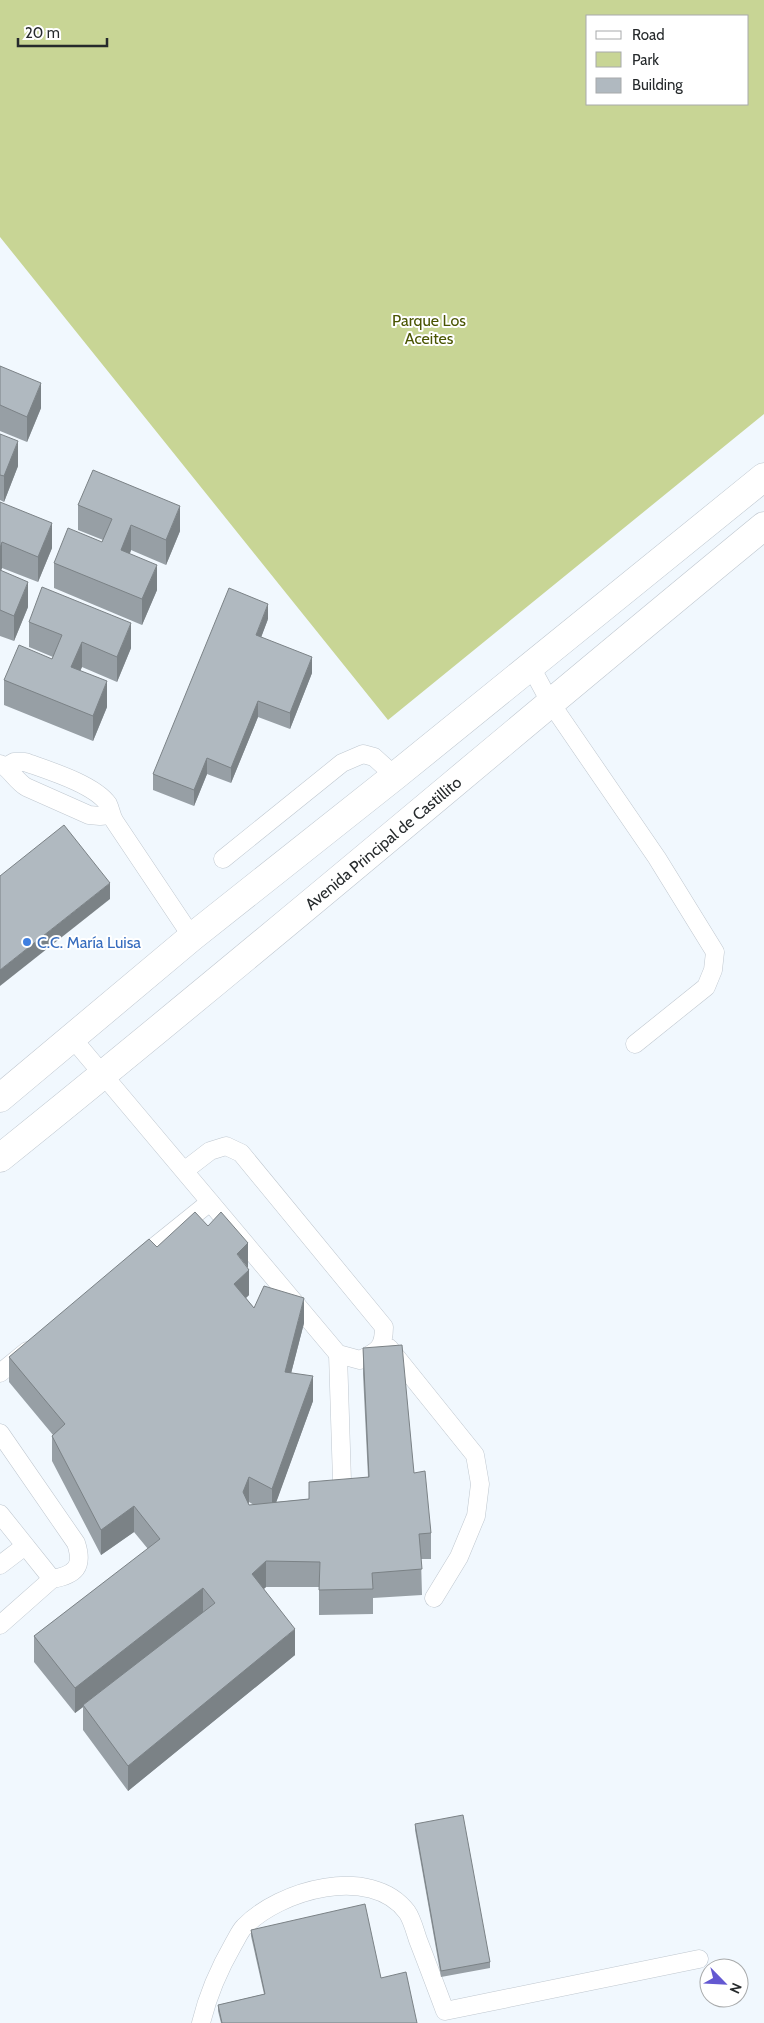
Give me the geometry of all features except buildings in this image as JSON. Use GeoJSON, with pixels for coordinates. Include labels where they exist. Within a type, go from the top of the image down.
{"type":"FeatureCollection","features":[{"type":"Feature","properties":{"kind":"main road"},"geometry":{"type":"LineString","coordinates":[[0,1098],[73,1039],[192,937],[531,667],[764,477]]}},
{"type":"Feature","properties":{"kind":"main road","name":"Avenida Principal de Castillito"},"geometry":{"type":"LineString","coordinates":[[0,1158],[103,1075],[764,526]]}},
{"type":"Feature","properties":{"kind":"lane"},"geometry":{"type":"LineString","coordinates":[[531,667],[550,702],[657,858],[715,952],[713,970],[706,987],[636,1044]]}},
{"type":"Feature","properties":{"kind":"lane"},"geometry":{"type":"LineString","coordinates":[[223,859],[342,763],[364,754],[374,757],[395,776]]}},
{"type":"Feature","properties":{"kind":"lane"},"geometry":{"type":"LineString","coordinates":[[110,815],[89,815],[26,787],[17,782],[3,765],[24,762],[82,786],[105,801],[109,807],[110,815],[192,937]]}},
{"type":"Feature","properties":{"kind":"lane"},"geometry":{"type":"LineString","coordinates":[[73,1039],[103,1075],[338,1354],[360,1360],[376,1352],[384,1342],[384,1327],[241,1153],[226,1146],[210,1151],[184,1171]]}},
{"type":"Feature","properties":{"kind":"lane"},"geometry":{"type":"LineString","coordinates":[[127,1269],[210,1202]]}},
{"type":"Feature","properties":{"kind":"lane"},"geometry":{"type":"LineString","coordinates":[[0,1373],[38,1342]]}},
{"type":"Feature","properties":{"kind":"lane"},"geometry":{"type":"LineString","coordinates":[[384,1342],[475,1455],[480,1484],[476,1516],[459,1557],[434,1598]]}},
{"type":"Feature","properties":{"kind":"lane"},"geometry":{"type":"LineString","coordinates":[[338,1354],[342,1481]]}},
{"type":"Feature","properties":{"kind":"lane"},"geometry":{"type":"LineString","coordinates":[[0,1433],[76,1543],[80,1555],[77,1567],[66,1577],[52,1579],[0,1625]]}},
{"type":"Feature","properties":{"kind":"lane"},"geometry":{"type":"LineString","coordinates":[[0,1514],[52,1579]]}},
{"type":"Feature","properties":{"kind":"lane"},"geometry":{"type":"LineString","coordinates":[[0,1565],[25,1546]]}},
{"type":"Feature","properties":{"kind":"lane"},"geometry":{"type":"LineString","coordinates":[[201,2023],[207,1997],[223,1961],[243,1928],[266,1908],[303,1894],[330,1887],[353,1884],[375,1888],[387,1894],[407,1912],[445,2010],[699,1959]]}},
{"type":"Feature","properties":{"kind":"green space","name":"Parque Los Aceites"},"geometry":{"type":"Polygon","coordinates":[[[0,0],[764,0],[764,414],[388,720],[0,237],[0,0]]]}},
{"type":"Feature","properties":{"kind":"place","name":"C.C. María Luisa"},"geometry":{"type":"Point","coordinates":[27,942]}}]}
